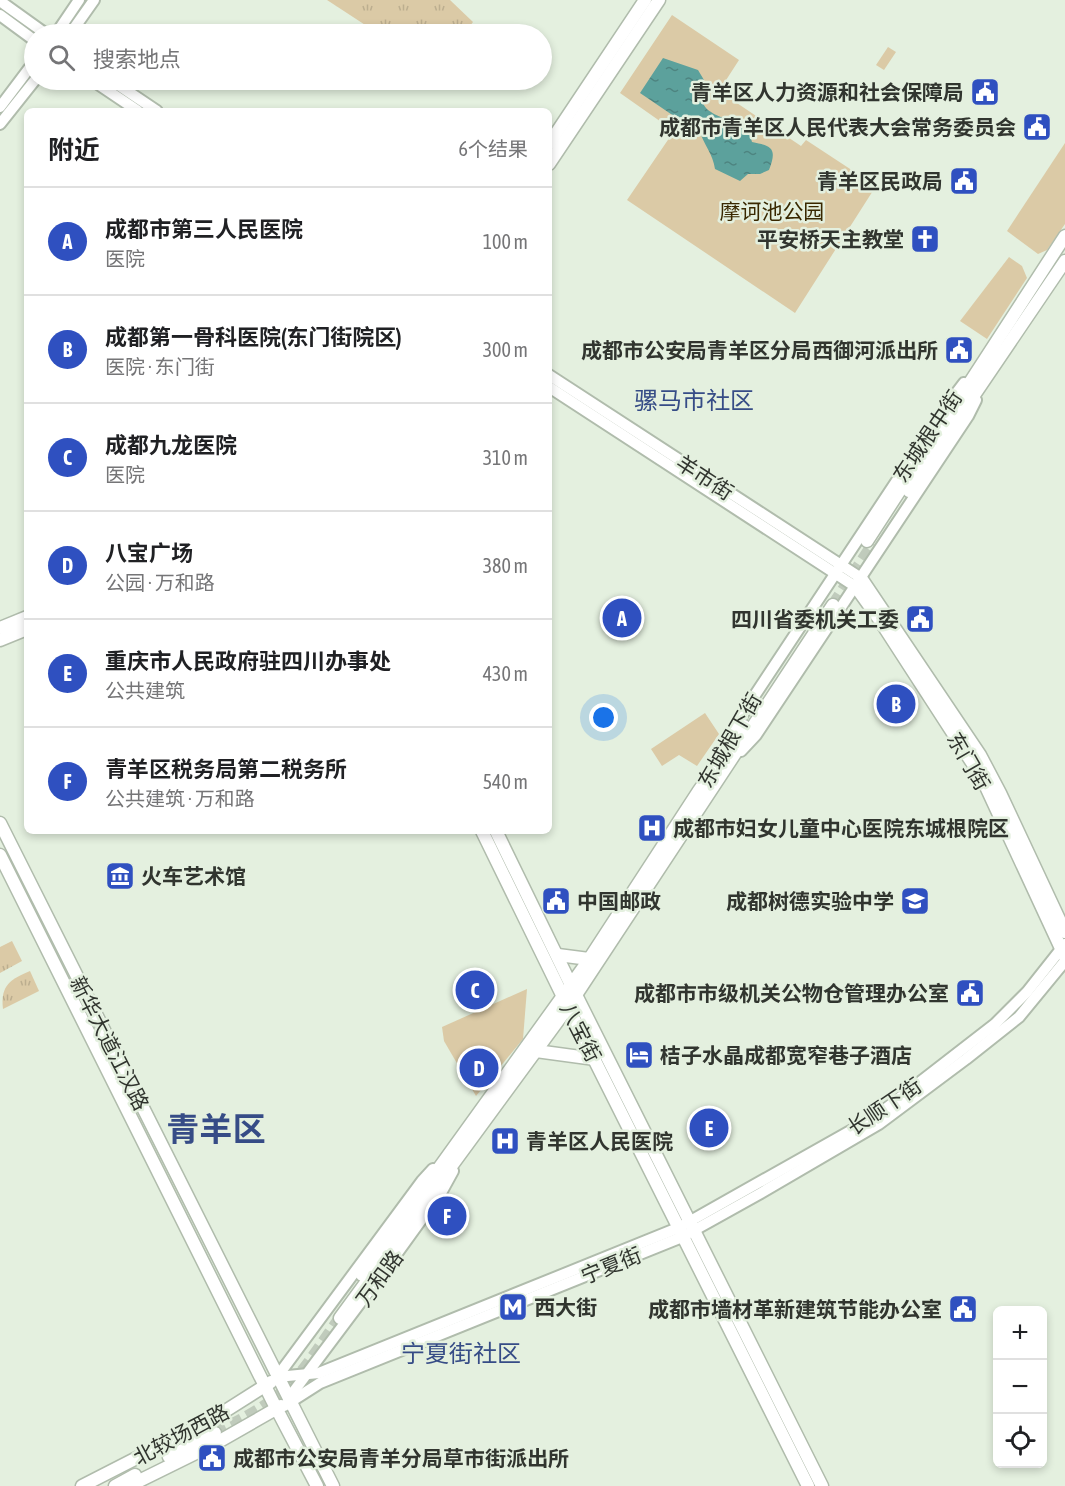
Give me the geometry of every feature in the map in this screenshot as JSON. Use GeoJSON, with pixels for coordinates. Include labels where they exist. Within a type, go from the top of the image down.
{"type":"FeatureCollection","features":[{"type":"Feature","properties":{"kind":"main road"},"geometry":{"type":"LineString","coordinates":[[63,24],[79,0]]}},
{"type":"Feature","properties":{"kind":"main road"},"geometry":{"type":"LineString","coordinates":[[77,24],[94,0]]}},
{"type":"Feature","properties":{"kind":"main road"},"geometry":{"type":"LineString","coordinates":[[552,140],[645,0]]}},
{"type":"Feature","properties":{"kind":"main road"},"geometry":{"type":"LineString","coordinates":[[552,160],[659,0]]}},
{"type":"Feature","properties":{"kind":"main road"},"geometry":{"type":"LineString","coordinates":[[0,1],[32,24]]}},
{"type":"Feature","properties":{"kind":"main road"},"geometry":{"type":"LineString","coordinates":[[0,15],[24,33]]}},
{"type":"Feature","properties":{"kind":"main road"},"geometry":{"type":"LineString","coordinates":[[0,107],[24,75]]}},
{"type":"Feature","properties":{"kind":"main road"},"geometry":{"type":"LineString","coordinates":[[0,124],[27,90]]}},
{"type":"Feature","properties":{"kind":"main road"},"geometry":{"type":"LineString","coordinates":[[107,90],[134,108]]}},
{"type":"Feature","properties":{"kind":"main road"},"geometry":{"type":"LineString","coordinates":[[126,90],[153,108]]}},
{"type":"Feature","properties":{"kind":"main road"},"geometry":{"type":"LineString","coordinates":[[1027,305],[1065,236]]}},
{"type":"Feature","properties":{"kind":"main road"},"geometry":{"type":"LineString","coordinates":[[1027,305],[1065,261]]}},
{"type":"Feature","properties":{"kind":"main road","name":"东城根中街"},"geometry":{"type":"LineString","coordinates":[[858,582],[968,416],[981,375],[1027,305]]}},
{"type":"Feature","properties":{"kind":"main road"},"geometry":{"type":"LineString","coordinates":[[870,543],[981,375]]}},
{"type":"Feature","properties":{"kind":"main road","name":"东城根中街"},"geometry":{"type":"LineString","coordinates":[[838,569],[966,379],[981,375]]}},
{"type":"Feature","properties":{"kind":"main road","name":"羊市街"},"geometry":{"type":"LineString","coordinates":[[552,377],[838,569]]}},
{"type":"Feature","properties":{"kind":"main road","name":"羊市街"},"geometry":{"type":"LineString","coordinates":[[552,389],[858,582]]}},
{"type":"Feature","properties":{"kind":"main road","name":"东城根下街"},"geometry":{"type":"LineString","coordinates":[[574,989],[728,758],[738,722],[746,708],[838,569]]}},
{"type":"Feature","properties":{"kind":"main road","name":"东城根下街"},"geometry":{"type":"LineString","coordinates":[[574,989],[589,959],[728,758],[756,735],[858,582]]}},
{"type":"Feature","properties":{"kind":"main road","name":"东门街"},"geometry":{"type":"LineString","coordinates":[[858,582],[980,755],[1065,932]]}},
{"type":"Feature","properties":{"kind":"main road","name":"东门街"},"geometry":{"type":"LineString","coordinates":[[858,582],[879,619],[982,778],[1064,953]]}},
{"type":"Feature","properties":{"kind":"main road"},"geometry":{"type":"LineString","coordinates":[[728,758],[830,603]]}},
{"type":"Feature","properties":{"kind":"main road"},"geometry":{"type":"LineString","coordinates":[[0,628],[24,618]]}},
{"type":"Feature","properties":{"kind":"main road"},"geometry":{"type":"LineString","coordinates":[[0,640],[24,630]]}},
{"type":"Feature","properties":{"kind":"main road","name":"新华大道江汉路"},"geometry":{"type":"LineString","coordinates":[[0,823],[333,1486]]}},
{"type":"Feature","properties":{"kind":"main road","name":"八宝街"},"geometry":{"type":"LineString","coordinates":[[488,834],[594,1059],[686,1229]]}},
{"type":"Feature","properties":{"kind":"main road","name":"八宝街"},"geometry":{"type":"LineString","coordinates":[[489,834],[558,955],[686,1229]]}},
{"type":"Feature","properties":{"kind":"main road","name":"新华大道江汉路"},"geometry":{"type":"LineString","coordinates":[[0,855],[317,1486]]}},
{"type":"Feature","properties":{"kind":"main road","name":"长顺下街"},"geometry":{"type":"LineString","coordinates":[[686,1229],[875,1117],[995,1024],[1064,953]]}},
{"type":"Feature","properties":{"kind":"main road"},"geometry":{"type":"LineString","coordinates":[[558,955],[589,959]]}},
{"type":"Feature","properties":{"kind":"main road","name":"万和路"},"geometry":{"type":"LineString","coordinates":[[287,1398],[307,1375],[442,1191],[459,1149],[539,1032],[574,989]]}},
{"type":"Feature","properties":{"kind":"main road","name":"万和路"},"geometry":{"type":"LineString","coordinates":[[337,1315],[459,1149],[536,1051],[565,1001]]}},
{"type":"Feature","properties":{"kind":"main road"},"geometry":{"type":"LineString","coordinates":[[536,1051],[594,1059]]}},
{"type":"Feature","properties":{"kind":"main road","name":"万和路"},"geometry":{"type":"LineString","coordinates":[[277,1377],[422,1181],[459,1149]]}},
{"type":"Feature","properties":{"kind":"main road"},"geometry":{"type":"LineString","coordinates":[[686,1229],[808,1486]]}},
{"type":"Feature","properties":{"kind":"main road"},"geometry":{"type":"LineString","coordinates":[[686,1229],[822,1486]]}},
{"type":"Feature","properties":{"kind":"main road","name":"宁夏街"},"geometry":{"type":"LineString","coordinates":[[277,1377],[307,1375],[330,1369],[686,1229]]}},
{"type":"Feature","properties":{"kind":"main road","name":"宁夏街"},"geometry":{"type":"LineString","coordinates":[[287,1398],[686,1229]]}},
{"type":"Feature","properties":{"kind":"main road","name":"北较场西路"},"geometry":{"type":"LineString","coordinates":[[129,1486],[214,1430],[277,1377]]}},
{"type":"Feature","properties":{"kind":"main road","name":"北较场西路"},"geometry":{"type":"LineString","coordinates":[[82,1486],[287,1398]]}},
{"type":"Feature","properties":{"kind":"main road"},"geometry":{"type":"LineString","coordinates":[[97,1486],[214,1430]]}},
{"type":"Feature","properties":{"kind":"main road"},"geometry":{"type":"LineString","coordinates":[[115,1486],[214,1430]]}},
{"type":"Feature","properties":{"kind":"green space"},"geometry":{"type":"Polygon","coordinates":[[[327,0],[450,0],[473,22],[472,24],[364,24],[327,0]]]}},
{"type":"Feature","properties":{"kind":"green space","name":"摩诃池公园"},"geometry":{"type":"Polygon","coordinates":[[[672,15],[739,60],[719,91],[801,146],[806,140],[876,186],[795,313],[627,200],[674,131],[620,93],[672,15]]]}},
{"type":"Feature","properties":{"kind":"green space"},"geometry":{"type":"Polygon","coordinates":[[[888,47],[896,52],[884,70],[876,65],[888,47]]]}},
{"type":"Feature","properties":{"kind":"green space"},"geometry":{"type":"Polygon","coordinates":[[[1065,143],[1065,224],[1047,250],[1038,254],[1007,231],[1065,143]]]}},
{"type":"Feature","properties":{"kind":"green space"},"geometry":{"type":"Polygon","coordinates":[[[1009,257],[1022,266],[1027,278],[987,339],[960,321],[1009,257]]]}},
{"type":"Feature","properties":{"kind":"green space"},"geometry":{"type":"Polygon","coordinates":[[[705,713],[719,734],[697,766],[679,755],[662,766],[651,749],[705,713]]]}},
{"type":"Feature","properties":{"kind":"green space"},"geometry":{"type":"Polygon","coordinates":[[[12,941],[22,961],[0,973],[0,947],[12,941]]]}},
{"type":"Feature","properties":{"kind":"green space"},"geometry":{"type":"Polygon","coordinates":[[[30,971],[39,991],[3,1009],[3,994],[8,984],[30,971]]]}},
{"type":"Feature","properties":{"kind":"green space"},"geometry":{"type":"Polygon","coordinates":[[[527,989],[523,1039],[476,1096],[444,1041],[442,1027],[527,989]]]}},
{"type":"Feature","properties":{"kind":"water"},"geometry":{"type":"Polygon","coordinates":[[[663,58],[698,70],[704,80],[696,85],[695,91],[705,107],[746,130],[752,142],[769,147],[773,157],[769,170],[760,174],[748,174],[740,181],[715,169],[699,130],[687,125],[640,93],[663,58]]]}},
{"type":"Feature","properties":{"kind":"tunnel"},"geometry":{"type":"LineString","coordinates":[[833,605],[873,544]]}},
{"type":"Feature","properties":{"kind":"tunnel"},"geometry":{"type":"LineString","coordinates":[[215,1433],[272,1401],[288,1387],[340,1318]]}},
{"type":"Feature","properties":{"kind":"place","name":"青羊区人力资源和社会保障局"},"geometry":{"type":"Point","coordinates":[985,92]}},
{"type":"Feature","properties":{"kind":"place","name":"成都市青羊区人民代表大会常务委员会"},"geometry":{"type":"Point","coordinates":[1037,127]}},
{"type":"Feature","properties":{"kind":"place","name":"青羊区民政局"},"geometry":{"type":"Point","coordinates":[964,181]}},
{"type":"Feature","properties":{"kind":"place","name":"平安桥天主教堂"},"geometry":{"type":"Point","coordinates":[925,239]}},
{"type":"Feature","properties":{"kind":"place","name":"成都市公安局青羊区分局西御河派出所"},"geometry":{"type":"Point","coordinates":[959,350]}},
{"type":"Feature","properties":{"kind":"place","name":"成都市第三人民医院"},"geometry":{"type":"Point","coordinates":[622,618]}},
{"type":"Feature","properties":{"kind":"place","name":"四川省委机关工委"},"geometry":{"type":"Point","coordinates":[920,619]}},
{"type":"Feature","properties":{"kind":"place","name":"成都第一骨科医院(东门街院区)"},"geometry":{"type":"Point","coordinates":[896,704]}},
{"type":"Feature","properties":{"kind":"place","name":"成都市妇女儿童中心医院东城根院区"},"geometry":{"type":"Point","coordinates":[652,828]}},
{"type":"Feature","properties":{"kind":"place","name":"火车艺术馆"},"geometry":{"type":"Point","coordinates":[120,876]}},
{"type":"Feature","properties":{"kind":"place","name":"中国邮政"},"geometry":{"type":"Point","coordinates":[556,901]}},
{"type":"Feature","properties":{"kind":"place","name":"成都树德实验中学"},"geometry":{"type":"Point","coordinates":[915,901]}},
{"type":"Feature","properties":{"kind":"place","name":"成都九龙医院"},"geometry":{"type":"Point","coordinates":[475,990]}},
{"type":"Feature","properties":{"kind":"place","name":"成都市市级机关公物仓管理办公室"},"geometry":{"type":"Point","coordinates":[970,993]}},
{"type":"Feature","properties":{"kind":"place","name":"桔子水晶成都宽窄巷子酒店"},"geometry":{"type":"Point","coordinates":[639,1055]}},
{"type":"Feature","properties":{"kind":"place","name":"八宝广场"},"geometry":{"type":"Point","coordinates":[479,1068]}},
{"type":"Feature","properties":{"kind":"place","name":"重庆市人民政府驻四川办事处"},"geometry":{"type":"Point","coordinates":[709,1128]}},
{"type":"Feature","properties":{"kind":"place","name":"青羊区人民医院"},"geometry":{"type":"Point","coordinates":[505,1141]}},
{"type":"Feature","properties":{"kind":"place","name":"青羊区税务局第二税务所"},"geometry":{"type":"Point","coordinates":[447,1216]}},
{"type":"Feature","properties":{"kind":"place","name":"西大街"},"geometry":{"type":"Point","coordinates":[513,1307]}},
{"type":"Feature","properties":{"kind":"place","name":"成都市墙材革新建筑节能办公室"},"geometry":{"type":"Point","coordinates":[963,1309]}},
{"type":"Feature","properties":{"kind":"place","name":"成都市公安局青羊分局草市街派出所"},"geometry":{"type":"Point","coordinates":[212,1458]}},
{"type":"Feature","properties":{"kind":"district","name":"骡马市社区"},"geometry":{"type":"Point","coordinates":[694,400]}},
{"type":"Feature","properties":{"kind":"district","name":"青羊区"},"geometry":{"type":"Point","coordinates":[216,1129]}},
{"type":"Feature","properties":{"kind":"district","name":"宁夏街社区"},"geometry":{"type":"Point","coordinates":[461,1353]}}]}
